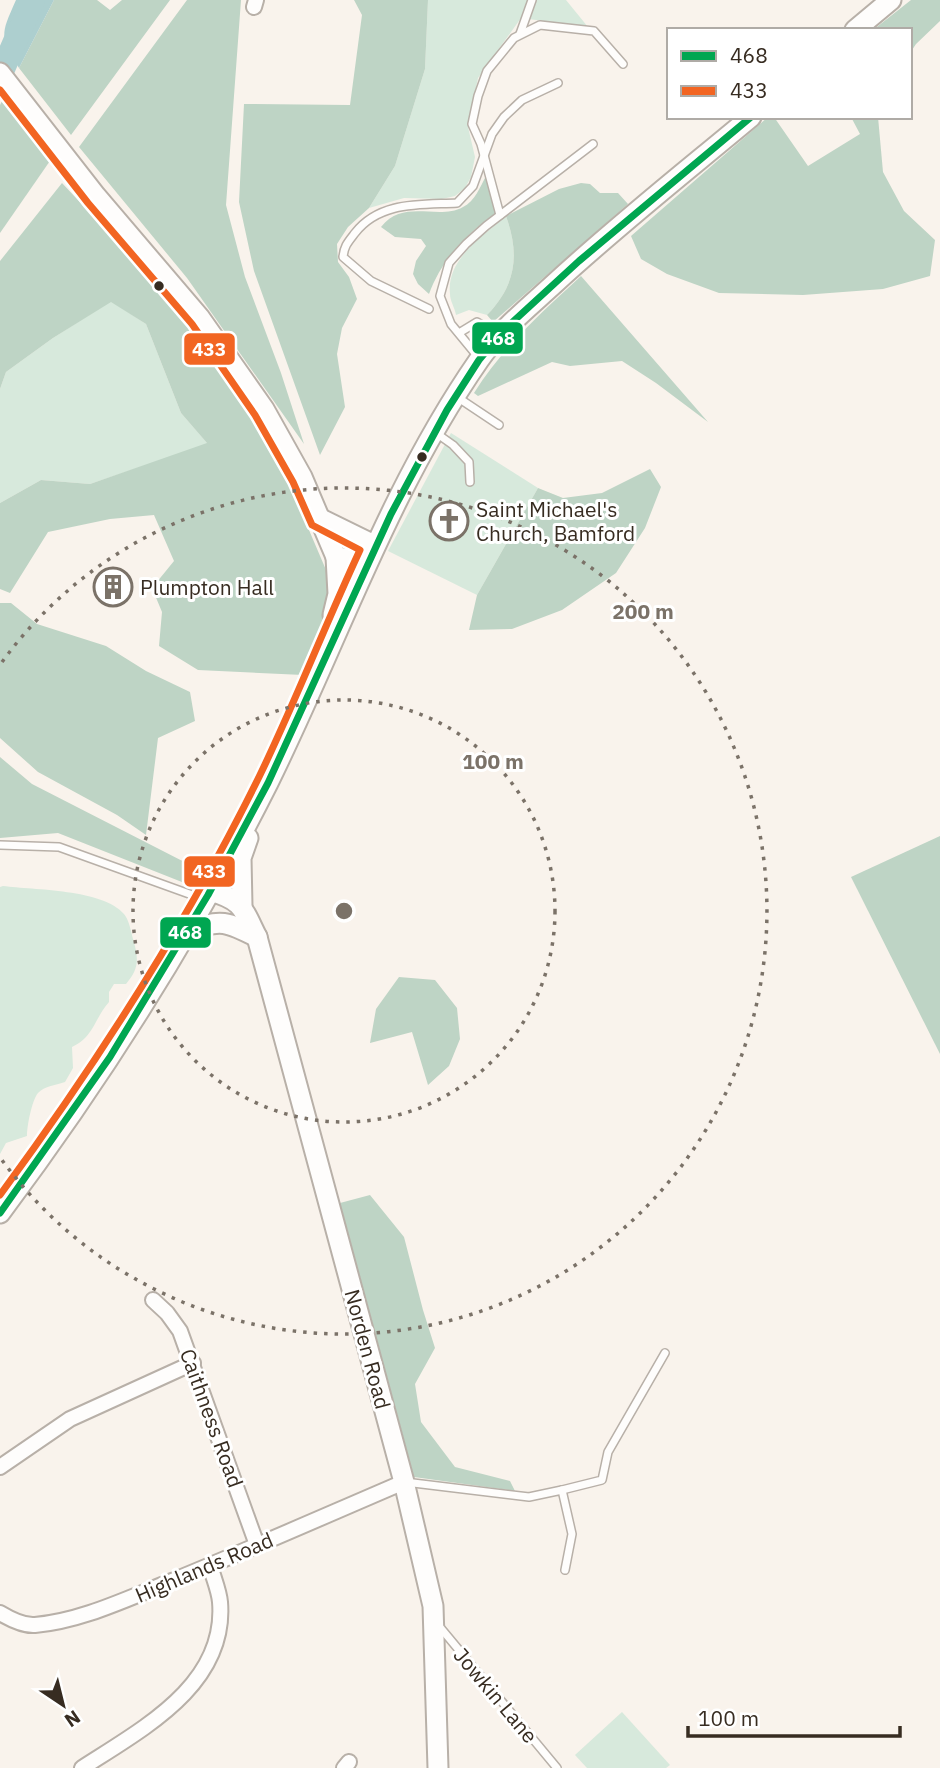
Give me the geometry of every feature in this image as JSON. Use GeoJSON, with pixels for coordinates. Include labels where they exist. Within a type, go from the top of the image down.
{"type":"FeatureCollection","features":[{"type":"Feature","properties":{"kind":"street"},"geometry":{"type":"LineString","coordinates":[[857,28],[891,0]]}},
{"type":"Feature","properties":{"kind":"street"},"geometry":{"type":"LineString","coordinates":[[0,73],[96,196],[200,318],[264,409],[302,477],[336,557],[338,594],[327,631],[309,675],[308,696]]}},
{"type":"Feature","properties":{"kind":"street"},"geometry":{"type":"LineString","coordinates":[[0,1213],[83,1096],[189,931],[267,784],[371,553],[435,432],[480,358],[503,331],[598,244],[749,119]]}},
{"type":"Feature","properties":{"kind":"street"},"geometry":{"type":"LineString","coordinates":[[321,519],[371,553]]}},
{"type":"Feature","properties":{"kind":"street"},"geometry":{"type":"LineString","coordinates":[[336,557],[371,553]]}},
{"type":"Feature","properties":{"kind":"street"},"geometry":{"type":"LineString","coordinates":[[242,906],[241,858],[267,784]]}},
{"type":"Feature","properties":{"kind":"street"},"geometry":{"type":"LineString","coordinates":[[208,896],[227,896],[242,906]]}},
{"type":"Feature","properties":{"kind":"street"},"geometry":{"type":"LineString","coordinates":[[208,896],[257,937]]}},
{"type":"Feature","properties":{"kind":"street","name":"Norden Road"},"geometry":{"type":"LineString","coordinates":[[242,906],[257,937],[404,1482],[435,1621],[438,1768]]}},
{"type":"Feature","properties":{"kind":"street"},"geometry":{"type":"LineString","coordinates":[[189,931],[209,922],[221,922],[234,925],[257,937]]}},
{"type":"Feature","properties":{"kind":"street","name":"Caithness Road"},"geometry":{"type":"LineString","coordinates":[[153,1300],[180,1331],[257,1545]]}},
{"type":"Feature","properties":{"kind":"street"},"geometry":{"type":"LineString","coordinates":[[0,1467],[70,1419],[192,1363]]}},
{"type":"Feature","properties":{"kind":"street","name":"Highlands Road"},"geometry":{"type":"LineString","coordinates":[[0,1613],[11,1620],[32,1626],[69,1619],[210,1565],[404,1482]]}},
{"type":"Feature","properties":{"kind":"street"},"geometry":{"type":"LineString","coordinates":[[82,1768],[183,1696],[202,1673],[215,1642],[219,1623],[220,1601],[210,1565]]}},
{"type":"Feature","properties":{"kind":"lane"},"geometry":{"type":"LineString","coordinates":[[520,35],[533,0]]}},
{"type":"Feature","properties":{"kind":"lane"},"geometry":{"type":"LineString","coordinates":[[500,215],[484,154],[472,124],[487,71],[514,38],[540,25],[594,31],[623,64]]}},
{"type":"Feature","properties":{"kind":"lane"},"geometry":{"type":"LineString","coordinates":[[429,309],[370,281],[343,257],[344,246],[363,222],[387,208],[457,203],[473,186],[492,134],[504,117],[522,100],[558,83]]}},
{"type":"Feature","properties":{"kind":"lane"},"geometry":{"type":"LineString","coordinates":[[480,358],[451,324],[440,296],[449,263],[466,244],[500,215],[593,144]]}},
{"type":"Feature","properties":{"kind":"lane"},"geometry":{"type":"LineString","coordinates":[[459,333],[477,322],[487,328]]}},
{"type":"Feature","properties":{"kind":"lane"},"geometry":{"type":"LineString","coordinates":[[456,396],[499,425]]}},
{"type":"Feature","properties":{"kind":"lane"},"geometry":{"type":"LineString","coordinates":[[435,432],[453,445],[469,462],[470,482]]}},
{"type":"Feature","properties":{"kind":"lane"},"geometry":{"type":"LineString","coordinates":[[0,845],[60,847],[208,896]]}},
{"type":"Feature","properties":{"kind":"lane"},"geometry":{"type":"LineString","coordinates":[[404,1482],[529,1497],[602,1480],[608,1452],[665,1353]]}},
{"type":"Feature","properties":{"kind":"lane"},"geometry":{"type":"LineString","coordinates":[[562,1490],[572,1534],[565,1570]]}},
{"type":"Feature","properties":{"kind":"lane","name":"Jowkin Lane"},"geometry":{"type":"LineString","coordinates":[[435,1621],[557,1768]]}},
{"type":"Feature","properties":{"kind":"green space"},"geometry":{"type":"Polygon","coordinates":[[[54,0],[97,0],[110,10],[122,0],[170,0],[71,135],[19,68],[54,0]]]}},
{"type":"Feature","properties":{"kind":"green space"},"geometry":{"type":"Polygon","coordinates":[[[187,0],[241,0],[226,205],[245,277],[304,444],[187,278],[79,147],[187,0]]]}},
{"type":"Feature","properties":{"kind":"green space"},"geometry":{"type":"Polygon","coordinates":[[[354,0],[428,0],[425,69],[395,166],[369,208],[348,227],[337,244],[338,262],[349,277],[357,299],[342,328],[337,354],[345,407],[320,455],[254,271],[239,202],[244,104],[350,105],[362,15],[354,0]]]}},
{"type":"Feature","properties":{"kind":"green space"},"geometry":{"type":"Polygon","coordinates":[[[428,0],[566,0],[588,27],[521,18],[478,78],[468,127],[475,157],[471,177],[465,188],[455,196],[442,199],[404,198],[369,208],[395,166],[425,69],[428,0]]]}},
{"type":"Feature","properties":{"kind":"green space"},"geometry":{"type":"Polygon","coordinates":[[[911,0],[940,0],[940,21],[912,50],[912,28],[876,28],[911,0]]]}},
{"type":"Feature","properties":{"kind":"green space"},"geometry":{"type":"Polygon","coordinates":[[[3,99],[52,158],[0,233],[0,105],[3,99]]]}},
{"type":"Feature","properties":{"kind":"green space"},"geometry":{"type":"Polygon","coordinates":[[[766,119],[775,119],[808,166],[860,134],[852,119],[878,119],[883,172],[904,211],[935,240],[930,276],[883,289],[803,295],[719,293],[667,274],[641,259],[631,236],[766,119]]]}},
{"type":"Feature","properties":{"kind":"green space"},"geometry":{"type":"Polygon","coordinates":[[[486,176],[497,212],[456,248],[434,281],[429,294],[418,284],[413,274],[416,261],[426,246],[421,239],[395,237],[381,227],[390,218],[400,214],[453,211],[463,207],[474,197],[486,176]]]}},
{"type":"Feature","properties":{"kind":"green space"},"geometry":{"type":"Polygon","coordinates":[[[62,183],[191,321],[254,411],[283,469],[335,591],[303,675],[198,670],[159,646],[162,612],[152,588],[174,561],[154,515],[110,519],[48,532],[10,593],[0,589],[0,503],[41,480],[90,484],[207,443],[181,413],[146,324],[111,302],[53,338],[6,372],[0,389],[0,261],[62,183]]]}},
{"type":"Feature","properties":{"kind":"green space"},"geometry":{"type":"Polygon","coordinates":[[[581,183],[590,184],[600,193],[618,193],[628,204],[493,322],[487,315],[504,292],[513,269],[513,244],[506,216],[559,189],[581,183]]]}},
{"type":"Feature","properties":{"kind":"green space"},"geometry":{"type":"Polygon","coordinates":[[[506,216],[514,257],[513,269],[504,292],[487,315],[469,310],[456,315],[450,294],[450,281],[454,270],[468,249],[506,216]]]}},
{"type":"Feature","properties":{"kind":"green space"},"geometry":{"type":"Polygon","coordinates":[[[581,276],[708,422],[622,361],[570,366],[552,362],[478,396],[474,393],[510,346],[581,276]]]}},
{"type":"Feature","properties":{"kind":"green space"},"geometry":{"type":"Polygon","coordinates":[[[111,301],[146,324],[181,413],[208,444],[90,484],[41,480],[0,503],[0,389],[6,372],[111,301]]]}},
{"type":"Feature","properties":{"kind":"green space"},"geometry":{"type":"Polygon","coordinates":[[[451,433],[538,488],[477,595],[388,551],[451,433]]]}},
{"type":"Feature","properties":{"kind":"green space"},"geometry":{"type":"Polygon","coordinates":[[[650,469],[661,487],[645,528],[616,573],[562,610],[512,629],[469,630],[477,595],[538,488],[563,498],[602,493],[650,469]]]}},
{"type":"Feature","properties":{"kind":"green space"},"geometry":{"type":"Polygon","coordinates":[[[0,603],[11,603],[37,624],[106,646],[146,671],[190,692],[195,721],[158,738],[146,835],[117,815],[38,772],[0,738],[0,603]]]}},
{"type":"Feature","properties":{"kind":"green space"},"geometry":{"type":"Polygon","coordinates":[[[0,757],[32,784],[200,870],[192,886],[58,833],[0,838],[0,757]]]}},
{"type":"Feature","properties":{"kind":"green space"},"geometry":{"type":"Polygon","coordinates":[[[940,836],[940,1054],[851,877],[940,836]]]}},
{"type":"Feature","properties":{"kind":"green space"},"geometry":{"type":"Polygon","coordinates":[[[0,887],[85,895],[114,906],[127,919],[137,958],[136,968],[130,979],[126,984],[114,984],[109,992],[109,1002],[89,1033],[72,1047],[73,1068],[65,1082],[47,1087],[38,1093],[30,1113],[27,1136],[6,1143],[0,1154],[0,887]]]}},
{"type":"Feature","properties":{"kind":"green space"},"geometry":{"type":"Polygon","coordinates":[[[399,977],[435,980],[457,1008],[460,1039],[449,1066],[428,1085],[412,1032],[370,1043],[376,1009],[399,977]]]}},
{"type":"Feature","properties":{"kind":"green space"},"geometry":{"type":"Polygon","coordinates":[[[370,1195],[404,1237],[435,1348],[415,1384],[421,1422],[455,1467],[510,1481],[515,1491],[414,1477],[340,1203],[370,1195]]]}},
{"type":"Feature","properties":{"kind":"green space"},"geometry":{"type":"Polygon","coordinates":[[[622,1712],[670,1765],[666,1768],[587,1768],[575,1755],[622,1712]]]}},
{"type":"Feature","properties":{"kind":"water"},"geometry":{"type":"Polygon","coordinates":[[[16,0],[54,0],[19,68],[8,49],[4,35],[16,0]]]}},
{"type":"Feature","properties":{"kind":"waterway"},"geometry":{"type":"LineString","coordinates":[[0,76],[33,0]]}},
{"type":"Feature","properties":{"kind":"transit line","name":"433"},"geometry":{"type":"LineString","coordinates":[[0,90],[88,203],[192,324],[255,415],[293,482],[312,525],[360,550],[259,777],[201,886],[105,1044],[0,1195]]}},
{"type":"Feature","properties":{"kind":"transit line","name":"468"},"geometry":{"type":"LineString","coordinates":[[0,1213],[110,1057],[208,895],[268,783],[391,514],[447,410],[479,360],[505,329],[579,261],[749,119]]}},
{"type":"Feature","properties":{"kind":"place","name":"Saint Michael's Church, Bamford"},"geometry":{"type":"Point","coordinates":[449,521]}},
{"type":"Feature","properties":{"kind":"place","name":"Plumpton Hall"},"geometry":{"type":"Point","coordinates":[113,587]}}]}
